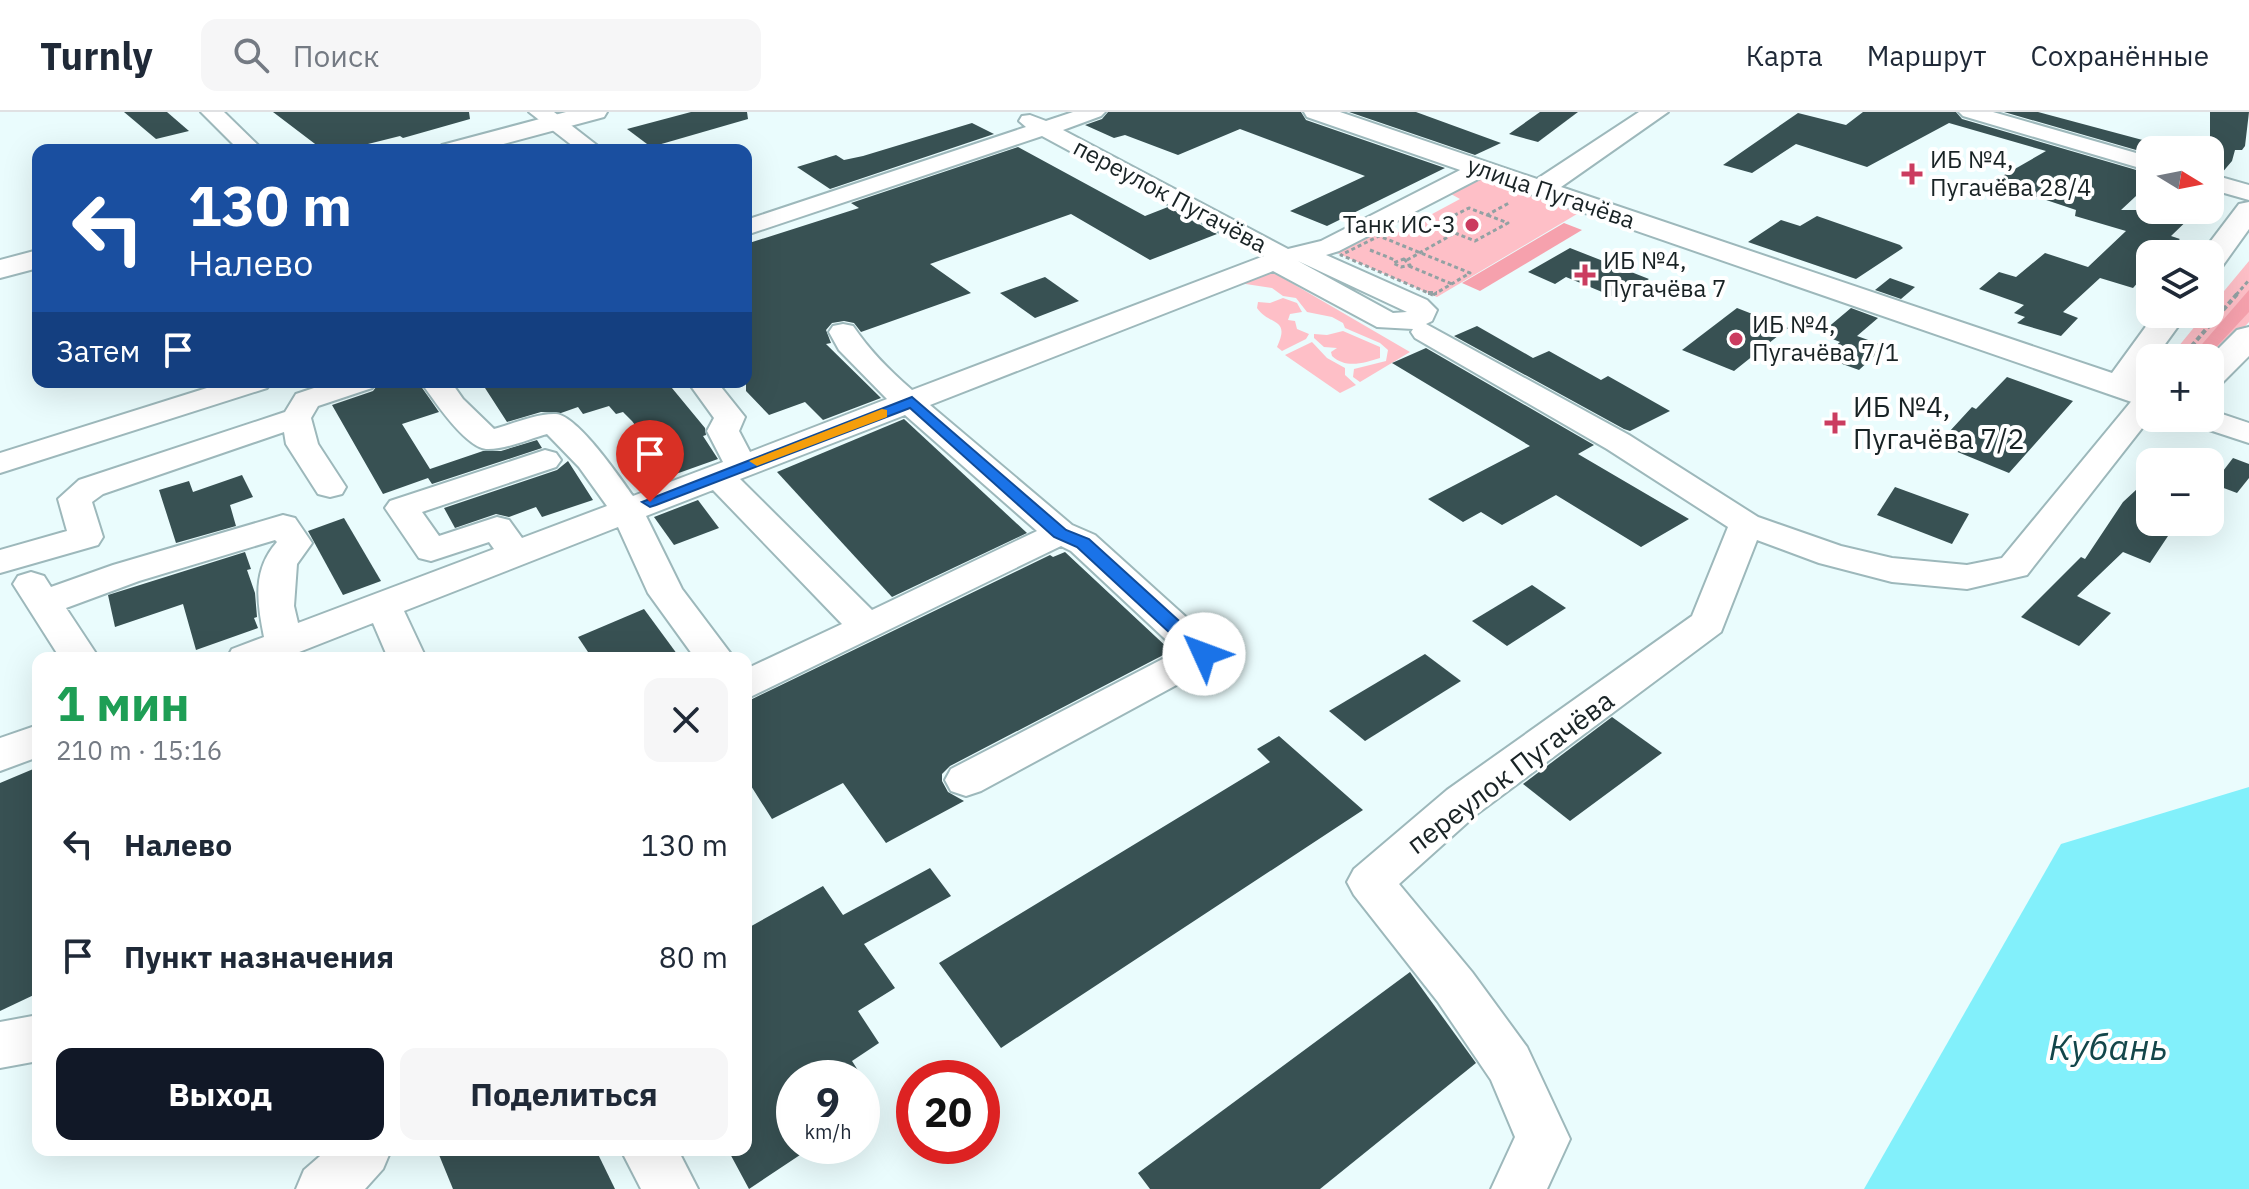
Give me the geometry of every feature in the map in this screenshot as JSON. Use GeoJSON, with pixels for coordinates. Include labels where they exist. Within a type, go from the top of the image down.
{"type":"FeatureCollection","features":[{"type":"Feature","properties":{"kind":"main road"},"geometry":{"type":"LineString","coordinates":[[469,144],[548,117],[595,112]]}},
{"type":"Feature","properties":{"kind":"main road","name":"улица Пугачёва"},"geometry":{"type":"LineString","coordinates":[[1316,112],[1480,169],[1528,194],[2136,393]]}},
{"type":"Feature","properties":{"kind":"main road"},"geometry":{"type":"LineString","coordinates":[[1528,194],[1656,112]]}},
{"type":"Feature","properties":{"kind":"main road"},"geometry":{"type":"LineString","coordinates":[[2224,243],[2249,210]]}},
{"type":"Feature","properties":{"kind":"main road"},"geometry":{"type":"LineString","coordinates":[[0,269],[32,261]]}},
{"type":"Feature","properties":{"kind":"main road"},"geometry":{"type":"LineString","coordinates":[[2224,362],[2249,337]]}},
{"type":"Feature","properties":{"kind":"main road"},"geometry":{"type":"LineString","coordinates":[[2136,361],[2128,372],[2136,386]]}},
{"type":"Feature","properties":{"kind":"street"},"geometry":{"type":"LineString","coordinates":[[212,112],[246,144]]}},
{"type":"Feature","properties":{"kind":"street","name":"переулок Пугачёва"},"geometry":{"type":"LineString","coordinates":[[1012,112],[1288,258]]}},
{"type":"Feature","properties":{"kind":"street"},"geometry":{"type":"LineString","coordinates":[[752,226],[1094,112]]}},
{"type":"Feature","properties":{"kind":"street"},"geometry":{"type":"LineString","coordinates":[[1970,112],[2136,160]]}},
{"type":"Feature","properties":{"kind":"street"},"geometry":{"type":"LineString","coordinates":[[548,117],[584,144]]}},
{"type":"Feature","properties":{"kind":"street"},"geometry":{"type":"LineString","coordinates":[[261,652],[1288,258],[1330,246],[1480,169]]}},
{"type":"Feature","properties":{"kind":"street"},"geometry":{"type":"LineString","coordinates":[[2224,185],[2249,193]]}},
{"type":"Feature","properties":{"kind":"street"},"geometry":{"type":"LineString","coordinates":[[843,332],[849,344],[876,374],[1060,533],[1083,543],[1204,654],[966,780]]}},
{"type":"Feature","properties":{"kind":"street"},"geometry":{"type":"LineString","coordinates":[[1425,332],[1618,442],[1746,524],[1831,555],[1892,570],[1967,577],[2014,567],[2136,415]]}},
{"type":"Feature","properties":{"kind":"street"},"geometry":{"type":"LineString","coordinates":[[0,463],[238,388]]}},
{"type":"Feature","properties":{"kind":"street"},"geometry":{"type":"LineString","coordinates":[[76,652],[7,560],[86,537],[75,499],[91,487],[296,418],[307,400],[344,388]]}},
{"type":"Feature","properties":{"kind":"street"},"geometry":{"type":"LineString","coordinates":[[440,388],[452,405],[488,440],[554,423],[590,460],[627,511],[666,593],[710,652]]}},
{"type":"Feature","properties":{"kind":"street"},"geometry":{"type":"LineString","coordinates":[[706,388],[730,417],[723,431],[730,471],[867,627]]}},
{"type":"Feature","properties":{"kind":"street"},"geometry":{"type":"LineString","coordinates":[[296,418],[302,444],[330,487]]}},
{"type":"Feature","properties":{"kind":"street"},"geometry":{"type":"LineString","coordinates":[[2224,425],[2249,434]]}},
{"type":"Feature","properties":{"kind":"street"},"geometry":{"type":"LineString","coordinates":[[515,554],[497,528],[431,550],[402,508],[545,460]]}},
{"type":"Feature","properties":{"kind":"street","name":"переулок Пугачёва"},"geometry":{"type":"LineString","coordinates":[[1518,1189],[1543,1139],[1509,1064],[1455,987],[1370,882],[1462,802],[1708,623],[1746,524]]}},
{"type":"Feature","properties":{"kind":"street"},"geometry":{"type":"LineString","coordinates":[[42,603],[126,573],[283,526],[295,543],[279,562],[276,606],[284,643]]}},
{"type":"Feature","properties":{"kind":"street"},"geometry":{"type":"LineString","coordinates":[[752,682],[1060,533]]}},
{"type":"Feature","properties":{"kind":"street"},"geometry":{"type":"LineString","coordinates":[[383,604],[404,652]]}},
{"type":"Feature","properties":{"kind":"street"},"geometry":{"type":"LineString","coordinates":[[0,755],[32,742]]}},
{"type":"Feature","properties":{"kind":"street"},"geometry":{"type":"LineString","coordinates":[[0,1045],[32,1039]]}},
{"type":"Feature","properties":{"kind":"street"},"geometry":{"type":"LineString","coordinates":[[323,1189],[358,1156]]}},
{"type":"Feature","properties":{"kind":"street"},"geometry":{"type":"LineString","coordinates":[[652,1156],[671,1189]]}},
{"type":"Feature","properties":{"kind":"path"},"geometry":{"type":"LineString","coordinates":[[1487,215],[1528,194]]}},
{"type":"Feature","properties":{"kind":"path"},"geometry":{"type":"LineString","coordinates":[[1469,208],[1508,223],[1475,241],[1455,233],[1435,225],[1469,208]]}},
{"type":"Feature","properties":{"kind":"path"},"geometry":{"type":"LineString","coordinates":[[1454,285],[1409,266],[1393,263],[1399,259],[1407,260],[1455,233]]}},
{"type":"Feature","properties":{"kind":"path"},"geometry":{"type":"LineString","coordinates":[[1420,253],[1470,273],[1433,295]]}},
{"type":"Feature","properties":{"kind":"path"},"geometry":{"type":"LineString","coordinates":[[1407,260],[1411,264],[1409,266]]}},
{"type":"Feature","properties":{"kind":"path"},"geometry":{"type":"LineString","coordinates":[[2193,344],[2249,280]]}},
{"type":"Feature","properties":{"kind":"shaded area"},"geometry":{"type":"Polygon","coordinates":[[[1480,179],[1493,180],[1582,211],[1437,297],[1337,253],[1382,230],[1395,234],[1460,199],[1451,194],[1480,179]]]}},
{"type":"Feature","properties":{"kind":"shaded area"},"geometry":{"type":"Polygon","coordinates":[[[1564,223],[1582,230],[1480,291],[1462,283],[1564,223]]]}},
{"type":"Feature","properties":{"kind":"shaded area"},"geometry":{"type":"Polygon","coordinates":[[[2249,261],[2249,322],[2224,349],[2224,344],[2180,344],[2194,328],[2224,328],[2224,291],[2249,261]]]}},
{"type":"Feature","properties":{"kind":"shaded area"},"geometry":{"type":"Polygon","coordinates":[[[1271,271],[1410,352],[1360,382],[1353,377],[1354,369],[1386,361],[1388,350],[1380,343],[1345,328],[1343,323],[1332,317],[1307,312],[1296,298],[1283,296],[1272,288],[1239,283],[1271,271]]]}},
{"type":"Feature","properties":{"kind":"shaded area"},"geometry":{"type":"Polygon","coordinates":[[[2249,290],[2249,312],[2219,344],[2202,344],[2216,328],[2224,328],[2224,319],[2249,290]]]}},
{"type":"Feature","properties":{"kind":"shaded area"},"geometry":{"type":"Polygon","coordinates":[[[1283,298],[1297,303],[1302,312],[1290,314],[1288,320],[1295,321],[1297,329],[1309,334],[1306,339],[1282,351],[1277,347],[1281,337],[1280,326],[1257,308],[1258,302],[1270,303],[1283,298]]]}},
{"type":"Feature","properties":{"kind":"shaded area"},"geometry":{"type":"Polygon","coordinates":[[[1343,331],[1380,347],[1380,358],[1349,364],[1332,356],[1331,352],[1337,348],[1324,347],[1314,338],[1314,334],[1343,331]]]}},
{"type":"Feature","properties":{"kind":"shaded area"},"geometry":{"type":"Polygon","coordinates":[[[1312,342],[1327,358],[1345,368],[1345,375],[1356,385],[1340,393],[1285,355],[1312,342]]]}},
{"type":"Feature","properties":{"kind":"water","name":"Кубань"},"geometry":{"type":"Polygon","coordinates":[[[2249,787],[2249,1189],[1864,1189],[2061,844],[2249,787]]]}},
{"type":"Feature","properties":{"kind":"building"},"geometry":{"type":"Polygon","coordinates":[[[124,112],[167,112],[189,131],[156,139],[124,112]]]}},
{"type":"Feature","properties":{"kind":"building"},"geometry":{"type":"Polygon","coordinates":[[[273,112],[469,112],[470,119],[403,138],[400,136],[368,144],[315,144],[273,112]]]}},
{"type":"Feature","properties":{"kind":"building"},"geometry":{"type":"Polygon","coordinates":[[[691,112],[747,112],[748,119],[661,144],[647,144],[627,129],[691,112]]]}},
{"type":"Feature","properties":{"kind":"building"},"geometry":{"type":"Polygon","coordinates":[[[1108,112],[1301,112],[1306,120],[1445,168],[1327,226],[1290,211],[1365,176],[1240,129],[1178,155],[1125,135],[1114,138],[1085,125],[1102,119],[1108,112]]]}},
{"type":"Feature","properties":{"kind":"building"},"geometry":{"type":"Polygon","coordinates":[[[1349,112],[1416,112],[1501,143],[1475,155],[1349,112]]]}},
{"type":"Feature","properties":{"kind":"building"},"geometry":{"type":"Polygon","coordinates":[[[1540,112],[1578,112],[1538,142],[1509,134],[1540,112]]]}},
{"type":"Feature","properties":{"kind":"building"},"geometry":{"type":"Polygon","coordinates":[[[1863,112],[1956,112],[1962,119],[2136,170],[2136,196],[2121,210],[2136,210],[2136,224],[2183,224],[2171,236],[2180,239],[2136,240],[2136,285],[2133,288],[2100,278],[2063,312],[2078,318],[2061,336],[2017,323],[2025,317],[2014,313],[2024,305],[1979,289],[1999,272],[2016,277],[2045,253],[2088,267],[2126,231],[2075,216],[2076,210],[1992,182],[2046,151],[1949,123],[1867,167],[1796,144],[1752,173],[1723,165],[1798,113],[1846,125],[1863,112]]]}},
{"type":"Feature","properties":{"kind":"building"},"geometry":{"type":"Polygon","coordinates":[[[2004,112],[2038,112],[2136,138],[2136,150],[2004,112]]]}},
{"type":"Feature","properties":{"kind":"building"},"geometry":{"type":"Polygon","coordinates":[[[2210,112],[2249,112],[2245,146],[2242,150],[2235,150],[2232,161],[2224,170],[2224,136],[2210,136],[2210,112]]]}},
{"type":"Feature","properties":{"kind":"building"},"geometry":{"type":"Polygon","coordinates":[[[972,123],[994,134],[830,189],[797,167],[836,155],[844,160],[863,156],[972,123]]]}},
{"type":"Feature","properties":{"kind":"building"},"geometry":{"type":"Polygon","coordinates":[[[1018,147],[1145,216],[1168,207],[1217,234],[1150,260],[1071,214],[930,264],[971,293],[861,332],[854,323],[844,321],[832,323],[826,330],[831,343],[826,344],[881,398],[823,420],[805,402],[769,415],[746,391],[746,388],[752,388],[752,242],[859,208],[851,203],[1018,147]]]}},
{"type":"Feature","properties":{"kind":"building"},"geometry":{"type":"Polygon","coordinates":[[[1817,216],[1903,248],[1856,279],[1748,242],[1781,220],[1800,226],[1817,216]]]}},
{"type":"Feature","properties":{"kind":"building","name":"ИБ №4, Пугачёва 7"},"geometry":{"type":"Polygon","coordinates":[[[1570,248],[1649,279],[1619,299],[1566,277],[1555,284],[1528,272],[1570,248]]]}},
{"type":"Feature","properties":{"kind":"building"},"geometry":{"type":"Polygon","coordinates":[[[1045,277],[1079,301],[1035,318],[1000,293],[1045,277]]]}},
{"type":"Feature","properties":{"kind":"building"},"geometry":{"type":"Polygon","coordinates":[[[1890,278],[1915,287],[1901,299],[1875,290],[1890,278]]]}},
{"type":"Feature","properties":{"kind":"building","name":"ИБ №4, Пугачёва 7/1"},"geometry":{"type":"Polygon","coordinates":[[[1737,308],[1788,328],[1734,371],[1682,350],[1737,308]]]}},
{"type":"Feature","properties":{"kind":"building"},"geometry":{"type":"Polygon","coordinates":[[[1851,308],[1878,318],[1857,336],[1885,346],[1859,370],[1823,357],[1840,342],[1820,334],[1851,308]]]}},
{"type":"Feature","properties":{"kind":"building"},"geometry":{"type":"Polygon","coordinates":[[[1477,326],[1533,358],[1549,351],[1601,380],[1608,376],[1670,411],[1630,431],[1624,429],[1454,336],[1477,326]]]}},
{"type":"Feature","properties":{"kind":"building"},"geometry":{"type":"Polygon","coordinates":[[[1426,348],[1594,445],[1578,454],[1689,519],[1641,547],[1556,495],[1502,525],[1481,512],[1463,522],[1428,499],[1530,446],[1392,363],[1426,348]]]}},
{"type":"Feature","properties":{"kind":"building"},"geometry":{"type":"Polygon","coordinates":[[[2007,377],[2073,401],[2009,473],[1938,444],[1972,407],[1976,409],[2007,377]]]}},
{"type":"Feature","properties":{"kind":"building"},"geometry":{"type":"Polygon","coordinates":[[[375,388],[422,388],[439,412],[402,424],[430,469],[483,451],[501,451],[537,440],[542,448],[432,484],[428,478],[383,494],[332,405],[375,388]]]}},
{"type":"Feature","properties":{"kind":"building"},"geometry":{"type":"Polygon","coordinates":[[[485,388],[672,388],[705,428],[706,435],[703,436],[718,459],[673,475],[632,421],[623,412],[616,414],[609,406],[583,414],[578,407],[561,413],[541,412],[507,422],[485,388]]]}},
{"type":"Feature","properties":{"kind":"building"},"geometry":{"type":"Polygon","coordinates":[[[904,419],[1027,533],[892,597],[777,472],[904,419]]]}},
{"type":"Feature","properties":{"kind":"building"},"geometry":{"type":"Polygon","coordinates":[[[2233,458],[2249,464],[2249,478],[2237,493],[2224,488],[2224,470],[2233,458]]]}},
{"type":"Feature","properties":{"kind":"building"},"geometry":{"type":"Polygon","coordinates":[[[568,461],[593,500],[542,517],[536,507],[509,517],[496,514],[455,528],[444,508],[557,470],[568,461]]]}},
{"type":"Feature","properties":{"kind":"building"},"geometry":{"type":"Polygon","coordinates":[[[242,475],[253,497],[230,505],[236,526],[176,543],[159,490],[189,481],[193,492],[242,475]]]}},
{"type":"Feature","properties":{"kind":"building"},"geometry":{"type":"Polygon","coordinates":[[[1895,487],[1969,514],[1952,544],[1877,515],[1895,487]]]}},
{"type":"Feature","properties":{"kind":"building"},"geometry":{"type":"Polygon","coordinates":[[[2136,490],[2136,536],[2168,536],[2150,563],[2123,552],[2077,596],[2111,613],[2079,646],[2021,617],[2081,557],[2085,559],[2123,502],[2136,490]]]}},
{"type":"Feature","properties":{"kind":"building"},"geometry":{"type":"Polygon","coordinates":[[[698,500],[719,528],[674,545],[654,517],[698,500]]]}},
{"type":"Feature","properties":{"kind":"building"},"geometry":{"type":"Polygon","coordinates":[[[344,518],[381,581],[343,595],[308,531],[344,518]]]}},
{"type":"Feature","properties":{"kind":"building"},"geometry":{"type":"Polygon","coordinates":[[[245,552],[251,569],[247,570],[255,593],[257,617],[254,618],[258,628],[196,650],[183,604],[115,627],[108,595],[245,552]]]}},
{"type":"Feature","properties":{"kind":"building"},"geometry":{"type":"Polygon","coordinates":[[[1065,552],[1171,651],[950,766],[942,774],[942,781],[948,792],[964,801],[886,843],[843,783],[772,819],[752,787],[752,699],[1050,555],[1053,557],[1065,552]]]}},
{"type":"Feature","properties":{"kind":"building"},"geometry":{"type":"Polygon","coordinates":[[[1532,585],[1566,608],[1507,646],[1472,621],[1532,585]]]}},
{"type":"Feature","properties":{"kind":"building"},"geometry":{"type":"Polygon","coordinates":[[[644,609],[676,652],[588,652],[578,637],[644,609]]]}},
{"type":"Feature","properties":{"kind":"building"},"geometry":{"type":"Polygon","coordinates":[[[1425,654],[1461,681],[1365,741],[1329,711],[1425,654]]]}},
{"type":"Feature","properties":{"kind":"building"},"geometry":{"type":"Polygon","coordinates":[[[1612,717],[1662,753],[1570,821],[1523,784],[1612,717]]]}},
{"type":"Feature","properties":{"kind":"building"},"geometry":{"type":"Polygon","coordinates":[[[1279,736],[1363,810],[1001,1048],[939,963],[1270,762],[1257,749],[1279,736]]]}},
{"type":"Feature","properties":{"kind":"building"},"geometry":{"type":"Polygon","coordinates":[[[32,770],[32,996],[0,1011],[0,783],[32,770]]]}},
{"type":"Feature","properties":{"kind":"building"},"geometry":{"type":"Polygon","coordinates":[[[930,868],[951,896],[864,944],[895,988],[858,1011],[879,1043],[854,1060],[776,1060],[776,1164],[786,1164],[749,1189],[731,1156],[752,1156],[752,926],[823,886],[843,915],[930,868]]]}},
{"type":"Feature","properties":{"kind":"building"},"geometry":{"type":"Polygon","coordinates":[[[1410,972],[1476,1063],[1320,1189],[1150,1189],[1138,1173],[1410,972]]]}},
{"type":"Feature","properties":{"kind":"building"},"geometry":{"type":"Polygon","coordinates":[[[439,1156],[599,1156],[615,1189],[453,1189],[439,1156]]]}},
{"type":"Feature","properties":{"kind":"slow traffic"},"geometry":{"type":"LineString","coordinates":[[757,461],[882,413]]}},
{"type":"Feature","properties":{"kind":"place","name":"ИБ №4, Пугачёва 28/4"},"geometry":{"type":"Point","coordinates":[1912,174]}},
{"type":"Feature","properties":{"kind":"place","name":"Танк ИС-3"},"geometry":{"type":"Point","coordinates":[1472,225]}},
{"type":"Feature","properties":{"kind":"place","name":"ИБ №4, Пугачёва 7"},"geometry":{"type":"Point","coordinates":[1585,275]}},
{"type":"Feature","properties":{"kind":"place","name":"ИБ №4, Пугачёва 7/1"},"geometry":{"type":"Point","coordinates":[1736,339]}},
{"type":"Feature","properties":{"kind":"place","name":"ИБ №4, Пугачёва 7/2"},"geometry":{"type":"Point","coordinates":[1835,423]}},
{"type":"Feature","properties":{"kind":"route"},"geometry":{"type":"LineString","coordinates":[[650,502],[912,402],[1060,533],[1083,543],[1204,654]]}}]}
